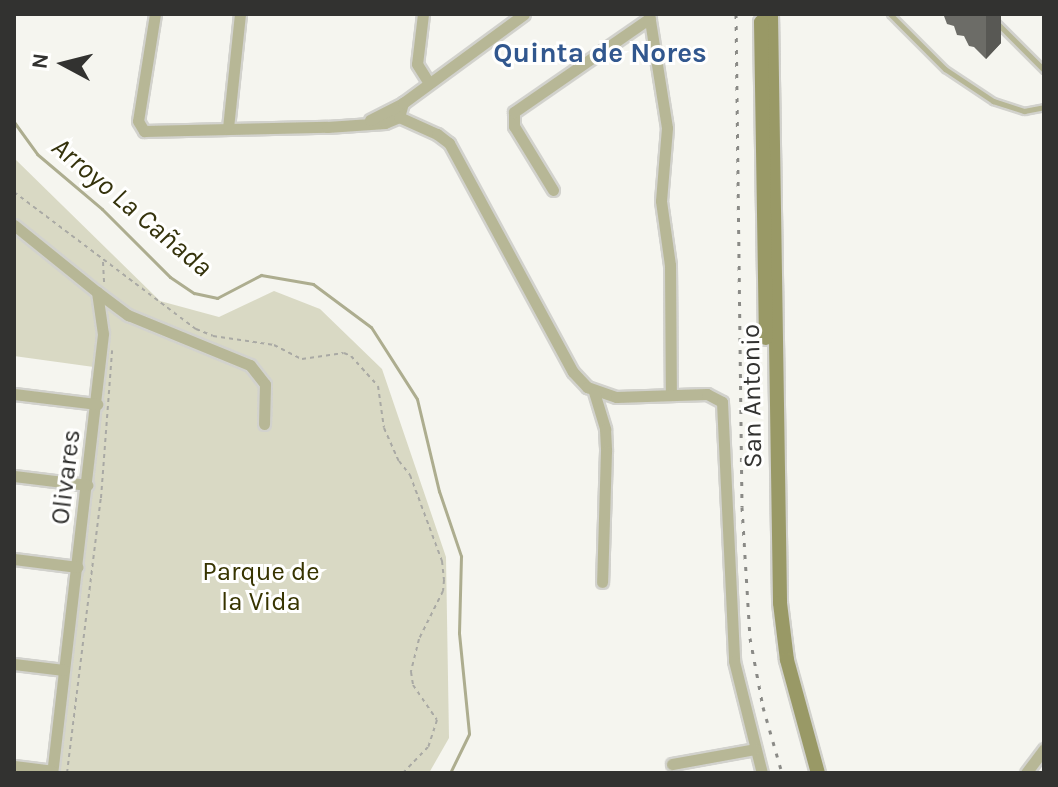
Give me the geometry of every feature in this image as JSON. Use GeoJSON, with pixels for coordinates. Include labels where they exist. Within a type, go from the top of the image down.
{"type":"FeatureCollection","features":[{"type":"Feature","properties":{"kind":"main road","name":"San Antonio"},"geometry":{"type":"LineString","coordinates":[[761,14],[771,593],[780,670],[808,773]]}},
{"type":"Feature","properties":{"kind":"main road","name":"San Antonio"},"geometry":{"type":"LineString","coordinates":[[771,14],[780,603],[787,660],[818,773]]}},
{"type":"Feature","properties":{"kind":"street"},"geometry":{"type":"LineString","coordinates":[[155,14],[145,61],[140,127],[149,132],[390,122],[399,117],[403,103]]}},
{"type":"Feature","properties":{"kind":"street"},"geometry":{"type":"LineString","coordinates":[[228,128],[240,14]]}},
{"type":"Feature","properties":{"kind":"street"},"geometry":{"type":"LineString","coordinates":[[423,14],[417,64],[429,83]]}},
{"type":"Feature","properties":{"kind":"street"},"geometry":{"type":"LineString","coordinates":[[352,125],[378,117],[403,103],[524,14]]}},
{"type":"Feature","properties":{"kind":"street"},"geometry":{"type":"LineString","coordinates":[[553,190],[514,126],[514,112],[650,16],[667,128],[661,201],[670,265],[671,394]]}},
{"type":"Feature","properties":{"kind":"street"},"geometry":{"type":"LineString","coordinates":[[399,117],[437,134],[449,143],[573,372],[594,392],[605,429],[606,451],[602,582]]}},
{"type":"Feature","properties":{"kind":"street"},"geometry":{"type":"LineString","coordinates":[[14,225],[128,315],[250,365],[265,384],[264,424]]}},
{"type":"Feature","properties":{"kind":"street","name":"Olivares"},"geometry":{"type":"LineString","coordinates":[[52,772],[104,347],[101,295]]}},
{"type":"Feature","properties":{"kind":"street"},"geometry":{"type":"LineString","coordinates":[[594,392],[616,397],[714,395],[724,408],[734,661],[762,773]]}},
{"type":"Feature","properties":{"kind":"street"},"geometry":{"type":"LineString","coordinates":[[14,394],[97,404]]}},
{"type":"Feature","properties":{"kind":"street"},"geometry":{"type":"LineString","coordinates":[[14,476],[87,485]]}},
{"type":"Feature","properties":{"kind":"street"},"geometry":{"type":"LineString","coordinates":[[14,559],[77,567]]}},
{"type":"Feature","properties":{"kind":"street"},"geometry":{"type":"LineString","coordinates":[[14,664],[64,670]]}},
{"type":"Feature","properties":{"kind":"street"},"geometry":{"type":"LineString","coordinates":[[672,764],[755,749]]}},
{"type":"Feature","properties":{"kind":"street"},"geometry":{"type":"LineString","coordinates":[[1026,773],[1044,749]]}},
{"type":"Feature","properties":{"kind":"street"},"geometry":{"type":"LineString","coordinates":[[14,766],[52,772]]}},
{"type":"Feature","properties":{"kind":"lane"},"geometry":{"type":"LineString","coordinates":[[890,14],[945,69],[993,101],[1024,111],[1044,107]]}},
{"type":"Feature","properties":{"kind":"lane"},"geometry":{"type":"LineString","coordinates":[[988,14],[1044,70]]}},
{"type":"Feature","properties":{"kind":"path"},"geometry":{"type":"LineString","coordinates":[[14,192],[196,329],[213,336],[274,345],[302,359],[344,353],[351,356],[378,386],[384,428],[399,461],[410,475],[442,561],[444,580],[443,591],[419,639],[411,672],[413,685],[437,720],[428,747],[403,773]]}},
{"type":"Feature","properties":{"kind":"path"},"geometry":{"type":"LineString","coordinates":[[101,295],[103,261]]}},
{"type":"Feature","properties":{"kind":"path"},"geometry":{"type":"LineString","coordinates":[[67,773],[101,498],[113,368],[112,341]]}},
{"type":"Feature","properties":{"kind":"green space","name":"Parque de la Vida"},"geometry":{"type":"Polygon","coordinates":[[[14,158],[160,301],[219,317],[274,291],[320,309],[382,369],[446,557],[449,738],[429,773],[52,773],[101,368],[14,356],[14,158]]]}},
{"type":"Feature","properties":{"kind":"waterway","name":"Arroyo La Cañada"},"geometry":{"type":"LineString","coordinates":[[14,122],[37,154],[102,209],[170,277],[194,293],[217,298],[261,275],[313,284],[371,327],[417,399],[439,491],[461,556],[459,633],[469,734],[450,773]]}},
{"type":"Feature","properties":{"kind":"railway"},"geometry":{"type":"LineString","coordinates":[[736,14],[742,507],[750,638],[763,707],[782,773]]}},
{"type":"Feature","properties":{"kind":"district","name":"Quinta de Nores"},"geometry":{"type":"Point","coordinates":[600,53]}}]}
